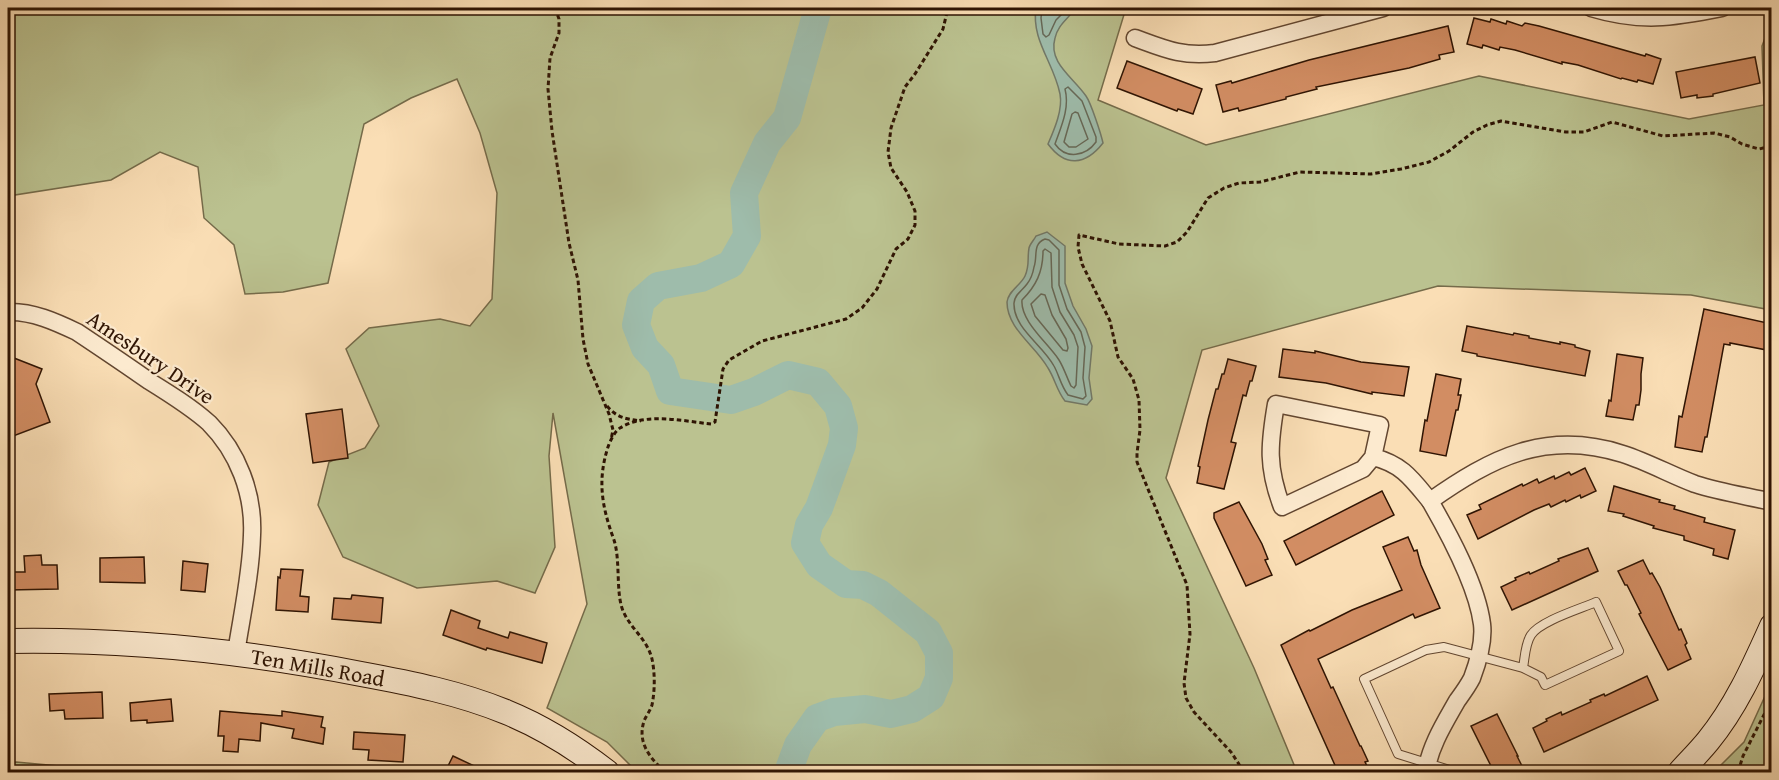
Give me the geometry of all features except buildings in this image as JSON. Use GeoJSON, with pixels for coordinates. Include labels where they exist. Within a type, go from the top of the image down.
{"type":"FeatureCollection","features":[{"type":"Feature","properties":{"kind":"street"},"geometry":{"type":"LineString","coordinates":[[1135,38],[1179,53],[1195,55],[1215,53],[1383,8]]}},
{"type":"Feature","properties":{"kind":"street"},"geometry":{"type":"LineString","coordinates":[[1591,8],[1645,18],[1668,17],[1722,8]]}},
{"type":"Feature","properties":{"kind":"street","name":"Amesbury Drive"},"geometry":{"type":"LineString","coordinates":[[8,312],[35,315],[77,332],[192,409],[210,425],[226,445],[240,468],[248,492],[252,523],[249,563],[236,653]]}},
{"type":"Feature","properties":{"kind":"street"},"geometry":{"type":"LineString","coordinates":[[1276,404],[1380,425],[1373,457],[1363,469],[1282,507],[1273,485],[1269,459],[1276,404]]}},
{"type":"Feature","properties":{"kind":"street"},"geometry":{"type":"LineString","coordinates":[[1430,501],[1469,474],[1506,456],[1545,446],[1585,446],[1623,454],[1696,484],[1772,502]]}},
{"type":"Feature","properties":{"kind":"street"},"geometry":{"type":"LineString","coordinates":[[1373,457],[1388,460],[1404,470],[1430,501],[1444,524],[1479,607],[1482,626],[1472,678],[1442,726],[1427,768]]}},
{"type":"Feature","properties":{"kind":"street"},"geometry":{"type":"LineString","coordinates":[[1680,772],[1709,741],[1734,704],[1772,626]]}},
{"type":"Feature","properties":{"kind":"street","name":"Ten Mills Road"},"geometry":{"type":"LineString","coordinates":[[8,641],[94,641],[236,653],[328,667],[397,681],[457,695],[506,712],[551,733],[607,772]]}},
{"type":"Feature","properties":{"kind":"lane"},"geometry":{"type":"LineString","coordinates":[[1456,772],[1427,768],[1398,754],[1364,679],[1433,647],[1455,648],[1523,668],[1541,677],[1545,685],[1619,651],[1596,602],[1540,626],[1532,633],[1527,643],[1523,668]]}},
{"type":"Feature","properties":{"kind":"path"},"geometry":{"type":"LineString","coordinates":[[555,8],[559,19],[559,33],[550,58],[548,89],[552,131],[569,243],[578,280],[583,339],[588,364],[613,430],[601,476],[602,496],[618,564],[623,612],[647,644],[652,661],[654,688],[641,737],[649,755],[665,772]]}},
{"type":"Feature","properties":{"kind":"path"},"geometry":{"type":"LineString","coordinates":[[610,442],[619,428],[642,421],[664,419],[711,424],[715,422],[723,369],[729,360],[762,341],[846,319],[862,308],[877,289],[896,249],[908,239],[915,225],[915,211],[907,192],[891,168],[888,152],[891,128],[905,87],[943,29],[948,8]]}},
{"type":"Feature","properties":{"kind":"path"},"geometry":{"type":"LineString","coordinates":[[1244,772],[1231,752],[1194,712],[1184,690],[1190,634],[1187,585],[1137,462],[1140,417],[1136,389],[1133,379],[1118,357],[1110,321],[1082,264],[1078,235],[1112,243],[1165,246],[1177,242],[1187,232],[1208,198],[1224,188],[1239,183],[1260,182],[1300,172],[1371,174],[1420,165],[1449,151],[1473,132],[1501,121],[1566,132],[1584,132],[1612,122],[1663,136],[1714,133],[1759,149],[1772,146]]}},
{"type":"Feature","properties":{"kind":"path"},"geometry":{"type":"LineString","coordinates":[[604,402],[614,414],[625,419],[642,421]]}},
{"type":"Feature","properties":{"kind":"path"},"geometry":{"type":"LineString","coordinates":[[1738,772],[1743,756],[1772,699]]}},
{"type":"Feature","properties":{"kind":"green space"},"geometry":{"type":"Polygon","coordinates":[[[8,8],[1126,8],[1098,100],[1206,145],[1479,76],[1689,119],[1764,105],[1762,46],[1771,22],[1771,310],[1691,295],[1438,286],[1202,350],[1166,478],[1254,668],[1297,772],[637,772],[607,742],[547,708],[587,604],[553,413],[549,456],[555,547],[535,593],[497,581],[417,588],[343,557],[318,505],[329,462],[365,448],[379,426],[346,349],[369,328],[440,319],[470,326],[492,299],[497,193],[480,133],[457,79],[411,98],[364,124],[328,283],[283,292],[245,294],[234,245],[204,218],[198,167],[160,152],[111,180],[8,196],[8,8]]]}},
{"type":"Feature","properties":{"kind":"green space"},"geometry":{"type":"Polygon","coordinates":[[[1771,683],[1771,772],[1714,772],[1744,742],[1771,683]]]}},
{"type":"Feature","properties":{"kind":"green space"},"geometry":{"type":"Polygon","coordinates":[[[8,763],[124,772],[8,772],[8,763]]]}},
{"type":"Feature","properties":{"kind":"water"},"geometry":{"type":"Polygon","coordinates":[[[1036,8],[1075,8],[1055,38],[1055,55],[1063,69],[1088,100],[1103,143],[1089,156],[1075,161],[1061,157],[1048,144],[1057,120],[1061,100],[1057,83],[1037,31],[1036,8]]]}},
{"type":"Feature","properties":{"kind":"water"},"geometry":{"type":"Polygon","coordinates":[[[1047,232],[1065,246],[1065,283],[1092,346],[1089,378],[1092,399],[1087,405],[1065,401],[1043,360],[1017,329],[1008,312],[1008,298],[1027,272],[1030,245],[1036,236],[1047,232]]]}},
{"type":"Feature","properties":{"kind":"waterway"},"geometry":{"type":"LineString","coordinates":[[788,772],[798,745],[817,718],[834,712],[865,709],[891,714],[912,709],[931,697],[939,678],[939,653],[928,632],[879,593],[863,585],[846,584],[819,565],[805,543],[809,525],[819,508],[842,445],[844,428],[838,406],[818,382],[788,375],[754,392],[731,400],[670,391],[661,365],[645,348],[636,325],[641,301],[658,286],[701,278],[731,264],[747,236],[744,193],[767,143],[787,118],[818,8]]}}]}
